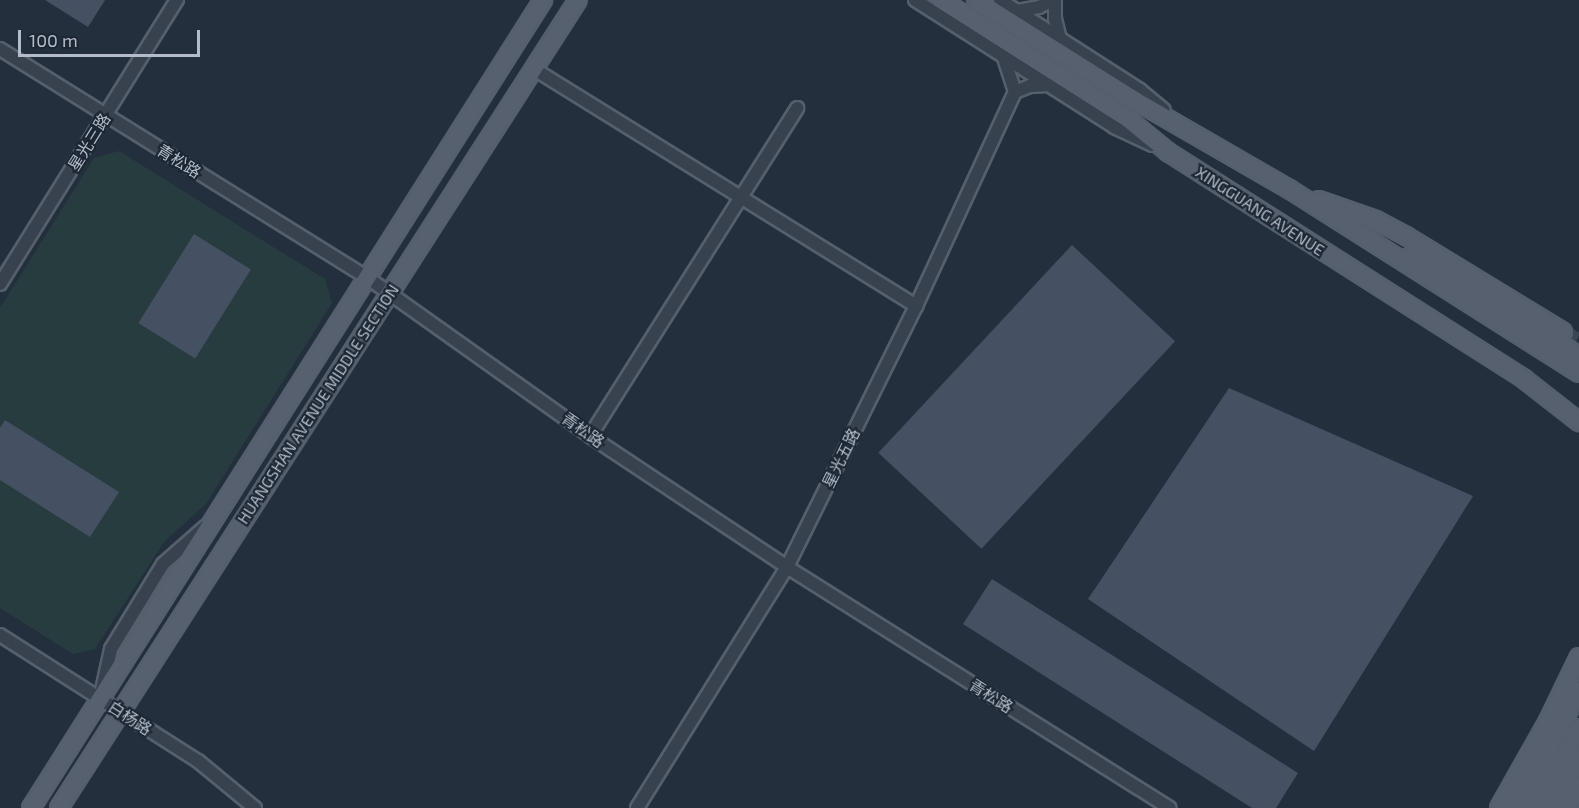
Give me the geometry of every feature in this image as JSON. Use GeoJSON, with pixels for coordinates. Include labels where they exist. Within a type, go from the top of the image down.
{"type":"FeatureCollection","features":[{"type":"Feature","properties":{"kind":"main road","name":"HUANGSHAN AVENUE MIDDLE SECTION"},"geometry":{"type":"LineString","coordinates":[[31,808],[543,0]]}},
{"type":"Feature","properties":{"kind":"main road","name":"HUANGSHAN AVENUE MIDDLE SECTION"},"geometry":{"type":"LineString","coordinates":[[59,808],[578,0]]}},
{"type":"Feature","properties":{"kind":"main road","name":"XINGGUANG AVENUE"},"geometry":{"type":"LineString","coordinates":[[940,0],[1124,116],[1168,152],[1524,379],[1578,422]]}},
{"type":"Feature","properties":{"kind":"main road","name":"XINGGUANG AVENUE"},"geometry":{"type":"LineString","coordinates":[[976,0],[1133,99],[1289,189],[1579,373]]}},
{"type":"Feature","properties":{"kind":"main road"},"geometry":{"type":"LineString","coordinates":[[1289,189],[1377,220],[1563,332]]}},
{"type":"Feature","properties":{"kind":"main road"},"geometry":{"type":"LineString","coordinates":[[1381,247],[1431,265],[1579,356]]}},
{"type":"Feature","properties":{"kind":"main road"},"geometry":{"type":"LineString","coordinates":[[1499,808],[1548,721],[1579,657]]}},
{"type":"Feature","properties":{"kind":"main road"},"geometry":{"type":"LineString","coordinates":[[1515,808],[1579,692]]}},
{"type":"Feature","properties":{"kind":"main road"},"geometry":{"type":"LineString","coordinates":[[1533,808],[1579,728]]}},
{"type":"Feature","properties":{"kind":"main road"},"geometry":{"type":"LineString","coordinates":[[1551,808],[1579,758]]}},
{"type":"Feature","properties":{"kind":"main road"},"geometry":{"type":"LineString","coordinates":[[1567,808],[1579,785]]}},
{"type":"Feature","properties":{"kind":"street","name":"星光三路"},"geometry":{"type":"LineString","coordinates":[[0,284],[177,0]]}},
{"type":"Feature","properties":{"kind":"street"},"geometry":{"type":"LineString","coordinates":[[915,0],[1114,127],[1168,152]]}},
{"type":"Feature","properties":{"kind":"street"},"geometry":{"type":"LineString","coordinates":[[1000,0],[1140,90],[1190,131]]}},
{"type":"Feature","properties":{"kind":"street"},"geometry":{"type":"LineString","coordinates":[[1017,11],[1039,7],[1054,0],[1055,19],[1060,39]]}},
{"type":"Feature","properties":{"kind":"street","name":"青松路"},"geometry":{"type":"LineString","coordinates":[[0,49],[390,293],[590,436],[786,567],[1169,808]]}},
{"type":"Feature","properties":{"kind":"street"},"geometry":{"type":"LineString","coordinates":[[1004,57],[1015,92],[1030,86],[1048,85]]}},
{"type":"Feature","properties":{"kind":"street"},"geometry":{"type":"LineString","coordinates":[[534,69],[916,306]]}},
{"type":"Feature","properties":{"kind":"street","name":"星光五路"},"geometry":{"type":"LineString","coordinates":[[637,808],[786,567],[916,306],[1015,92]]}},
{"type":"Feature","properties":{"kind":"street"},"geometry":{"type":"LineString","coordinates":[[590,436],[797,108]]}},
{"type":"Feature","properties":{"kind":"street","name":"白杨路"},"geometry":{"type":"LineString","coordinates":[[0,635],[206,767],[255,808]]}},
{"type":"Feature","properties":{"kind":"green space"},"geometry":{"type":"Polygon","coordinates":[[[119,151],[325,279],[332,303],[206,504],[164,542],[95,649],[73,654],[0,608],[0,308],[94,158],[119,151]]]}},
{"type":"Feature","properties":{"kind":"building"},"geometry":{"type":"Polygon","coordinates":[[[45,0],[105,0],[88,27],[45,0]]]}},
{"type":"Feature","properties":{"kind":"building"},"geometry":{"type":"Polygon","coordinates":[[[194,234],[251,270],[195,359],[138,323],[194,234]]]}},
{"type":"Feature","properties":{"kind":"building"},"geometry":{"type":"Polygon","coordinates":[[[1072,245],[1175,341],[981,549],[878,453],[1072,245]]]}},
{"type":"Feature","properties":{"kind":"building"},"geometry":{"type":"Polygon","coordinates":[[[1229,388],[1473,496],[1314,751],[1088,599],[1229,388]]]}},
{"type":"Feature","properties":{"kind":"building"},"geometry":{"type":"Polygon","coordinates":[[[5,420],[119,492],[90,537],[0,480],[0,428],[5,420]]]}},
{"type":"Feature","properties":{"kind":"building"},"geometry":{"type":"Polygon","coordinates":[[[992,579],[1298,773],[1276,808],[1252,808],[963,624],[992,579]]]}},
{"type":"Feature","properties":{"kind":"tunnel"},"geometry":{"type":"LineString","coordinates":[[1563,332],[1579,342]]}}]}
